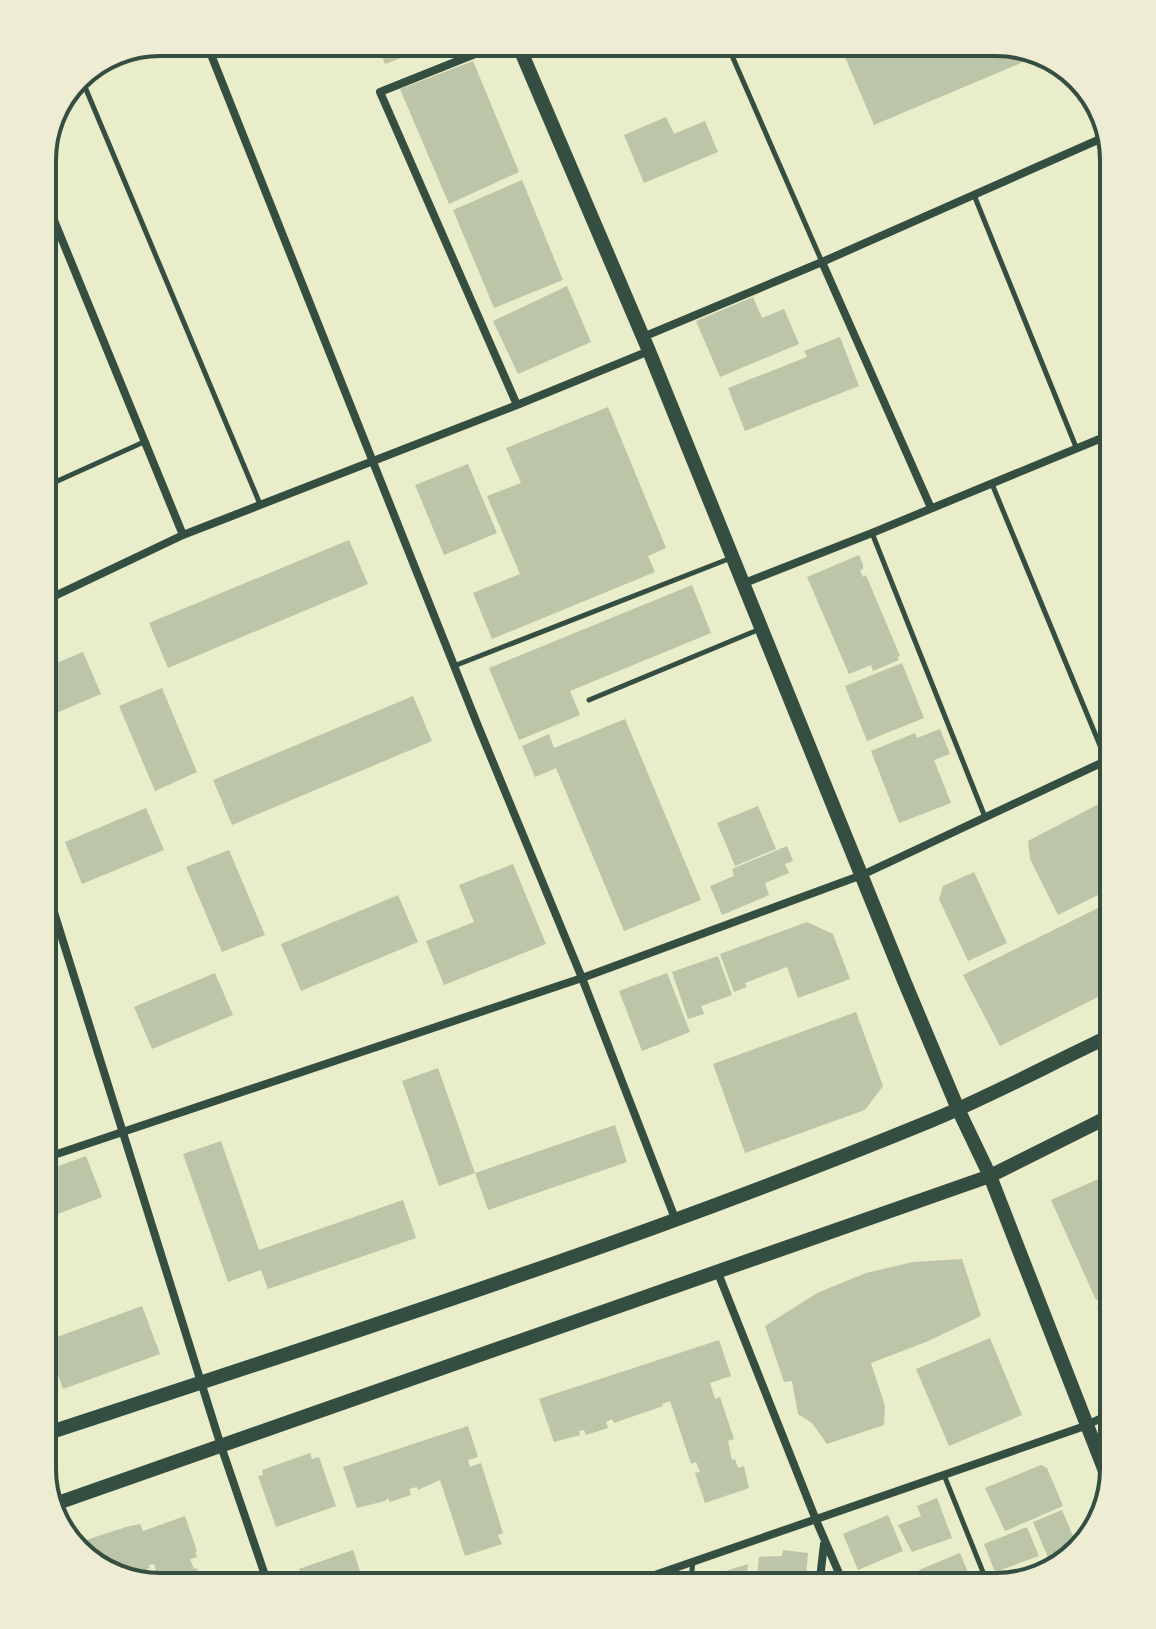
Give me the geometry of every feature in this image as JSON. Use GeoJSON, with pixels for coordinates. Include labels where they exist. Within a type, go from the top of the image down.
{"type":"FeatureCollection","features":[{"type":"Feature","properties":{"kind":"main road"},"geometry":{"type":"LineString","coordinates":[[523,56],[646,344],[958,1109],[990,1176],[1100,1461]]}},
{"type":"Feature","properties":{"kind":"main road"},"geometry":{"type":"LineString","coordinates":[[56,1430],[484,1289],[676,1221],[958,1109],[1100,1041]]}},
{"type":"Feature","properties":{"kind":"main road"},"geometry":{"type":"LineString","coordinates":[[62,1502],[990,1176],[1100,1121]]}},
{"type":"Feature","properties":{"kind":"street"},"geometry":{"type":"LineString","coordinates":[[212,56],[454,666],[582,978],[676,1221]]}},
{"type":"Feature","properties":{"kind":"street"},"geometry":{"type":"LineString","coordinates":[[470,56],[380,92],[517,405]]}},
{"type":"Feature","properties":{"kind":"street"},"geometry":{"type":"LineString","coordinates":[[56,595],[183,535],[517,405],[822,262],[1098,140]]}},
{"type":"Feature","properties":{"kind":"street"},"geometry":{"type":"LineString","coordinates":[[56,225],[183,535]]}},
{"type":"Feature","properties":{"kind":"street"},"geometry":{"type":"LineString","coordinates":[[822,262],[931,508]]}},
{"type":"Feature","properties":{"kind":"street"},"geometry":{"type":"LineString","coordinates":[[742,584],[1100,439]]}},
{"type":"Feature","properties":{"kind":"street"},"geometry":{"type":"LineString","coordinates":[[56,1154],[582,978],[862,875],[1100,764]]}},
{"type":"Feature","properties":{"kind":"street"},"geometry":{"type":"LineString","coordinates":[[56,920],[221,1446],[264,1573]]}},
{"type":"Feature","properties":{"kind":"street"},"geometry":{"type":"LineString","coordinates":[[718,1273],[839,1573]]}},
{"type":"Feature","properties":{"kind":"street"},"geometry":{"type":"LineString","coordinates":[[661,1573],[1100,1419]]}},
{"type":"Feature","properties":{"kind":"street"},"geometry":{"type":"LineString","coordinates":[[821,1573],[825,1541]]}},
{"type":"Feature","properties":{"kind":"lane"},"geometry":{"type":"LineString","coordinates":[[732,56],[822,262]]}},
{"type":"Feature","properties":{"kind":"lane"},"geometry":{"type":"LineString","coordinates":[[86,89],[260,504]]}},
{"type":"Feature","properties":{"kind":"lane"},"geometry":{"type":"LineString","coordinates":[[974,195],[1076,447]]}},
{"type":"Feature","properties":{"kind":"lane"},"geometry":{"type":"LineString","coordinates":[[56,482],[146,441]]}},
{"type":"Feature","properties":{"kind":"lane"},"geometry":{"type":"LineString","coordinates":[[991,483],[1100,736]]}},
{"type":"Feature","properties":{"kind":"lane"},"geometry":{"type":"LineString","coordinates":[[872,533],[985,818]]}},
{"type":"Feature","properties":{"kind":"lane"},"geometry":{"type":"LineString","coordinates":[[454,666],[732,557]]}},
{"type":"Feature","properties":{"kind":"lane"},"geometry":{"type":"LineString","coordinates":[[589,700],[761,628]]}},
{"type":"Feature","properties":{"kind":"lane"},"geometry":{"type":"LineString","coordinates":[[944,1475],[983,1573]]}},
{"type":"Feature","properties":{"kind":"lane"},"geometry":{"type":"LineString","coordinates":[[692,1573],[693,1562]]}},
{"type":"Feature","properties":{"kind":"building"},"geometry":{"type":"Polygon","coordinates":[[[382,56],[406,56],[385,64],[382,56]]]}},
{"type":"Feature","properties":{"kind":"building"},"geometry":{"type":"Polygon","coordinates":[[[845,56],[1002,56],[1026,61],[874,125],[845,56]]]}},
{"type":"Feature","properties":{"kind":"building"},"geometry":{"type":"Polygon","coordinates":[[[473,61],[519,172],[449,204],[400,89],[473,61]]]}},
{"type":"Feature","properties":{"kind":"building"},"geometry":{"type":"Polygon","coordinates":[[[666,117],[674,134],[705,121],[718,152],[644,183],[624,135],[666,117]]]}},
{"type":"Feature","properties":{"kind":"building"},"geometry":{"type":"Polygon","coordinates":[[[522,180],[563,280],[494,308],[453,210],[522,180]]]}},
{"type":"Feature","properties":{"kind":"building"},"geometry":{"type":"Polygon","coordinates":[[[567,286],[591,342],[518,374],[493,321],[567,286]]]}},
{"type":"Feature","properties":{"kind":"building"},"geometry":{"type":"Polygon","coordinates":[[[753,297],[762,318],[784,309],[799,344],[720,377],[696,321],[753,297]]]}},
{"type":"Feature","properties":{"kind":"building"},"geometry":{"type":"Polygon","coordinates":[[[840,337],[859,386],[745,431],[728,388],[807,357],[804,351],[840,337]]]}},
{"type":"Feature","properties":{"kind":"building"},"geometry":{"type":"Polygon","coordinates":[[[608,407],[666,548],[648,556],[655,572],[492,639],[473,593],[520,574],[487,496],[521,483],[506,448],[608,407]]]}},
{"type":"Feature","properties":{"kind":"building"},"geometry":{"type":"Polygon","coordinates":[[[468,464],[497,533],[444,555],[415,485],[468,464]]]}},
{"type":"Feature","properties":{"kind":"building"},"geometry":{"type":"Polygon","coordinates":[[[349,540],[368,584],[168,668],[149,623],[349,540]]]}},
{"type":"Feature","properties":{"kind":"building"},"geometry":{"type":"Polygon","coordinates":[[[859,555],[863,565],[860,570],[863,577],[866,575],[900,656],[897,657],[899,660],[873,671],[871,665],[849,674],[807,577],[859,555]]]}},
{"type":"Feature","properties":{"kind":"building"},"geometry":{"type":"Polygon","coordinates":[[[692,585],[711,633],[570,691],[580,715],[519,740],[489,668],[692,585]]]}},
{"type":"Feature","properties":{"kind":"building"},"geometry":{"type":"Polygon","coordinates":[[[83,652],[101,694],[56,713],[56,663],[83,652]]]}},
{"type":"Feature","properties":{"kind":"building"},"geometry":{"type":"Polygon","coordinates":[[[902,663],[924,718],[867,741],[845,686],[902,663]]]}},
{"type":"Feature","properties":{"kind":"building"},"geometry":{"type":"Polygon","coordinates":[[[162,688],[197,772],[155,791],[119,706],[162,688]]]}},
{"type":"Feature","properties":{"kind":"building"},"geometry":{"type":"Polygon","coordinates":[[[413,696],[432,741],[232,825],[213,780],[413,696]]]}},
{"type":"Feature","properties":{"kind":"building"},"geometry":{"type":"Polygon","coordinates":[[[625,719],[701,900],[624,931],[556,768],[535,777],[522,746],[549,734],[554,748],[625,719]]]}},
{"type":"Feature","properties":{"kind":"building"},"geometry":{"type":"Polygon","coordinates":[[[940,729],[950,754],[934,760],[951,803],[899,823],[871,751],[915,733],[917,738],[940,729]]]}},
{"type":"Feature","properties":{"kind":"building"},"geometry":{"type":"Polygon","coordinates":[[[1100,803],[1100,894],[1058,915],[1030,859],[1028,841],[1100,803]]]}},
{"type":"Feature","properties":{"kind":"building"},"geometry":{"type":"Polygon","coordinates":[[[758,806],[776,849],[735,866],[717,823],[758,806]]]}},
{"type":"Feature","properties":{"kind":"building"},"geometry":{"type":"Polygon","coordinates":[[[146,808],[164,850],[82,884],[65,842],[146,808]]]}},
{"type":"Feature","properties":{"kind":"building"},"geometry":{"type":"Polygon","coordinates":[[[787,846],[793,861],[785,864],[789,873],[765,883],[769,895],[722,915],[710,886],[734,876],[732,869],[787,846]]]}},
{"type":"Feature","properties":{"kind":"building"},"geometry":{"type":"Polygon","coordinates":[[[229,850],[265,935],[222,952],[186,867],[229,850]]]}},
{"type":"Feature","properties":{"kind":"building"},"geometry":{"type":"Polygon","coordinates":[[[513,864],[546,944],[444,985],[426,941],[474,922],[459,885],[513,864]]]}},
{"type":"Feature","properties":{"kind":"building"},"geometry":{"type":"Polygon","coordinates":[[[974,872],[1007,943],[968,961],[939,899],[943,886],[974,872]]]}},
{"type":"Feature","properties":{"kind":"building"},"geometry":{"type":"Polygon","coordinates":[[[398,895],[418,942],[301,991],[281,944],[398,895]]]}},
{"type":"Feature","properties":{"kind":"building"},"geometry":{"type":"Polygon","coordinates":[[[1100,907],[1100,996],[1000,1046],[963,975],[1100,907]]]}},
{"type":"Feature","properties":{"kind":"building"},"geometry":{"type":"Polygon","coordinates":[[[807,922],[833,934],[850,979],[798,998],[787,967],[745,983],[747,987],[734,992],[720,954],[807,922]]]}},
{"type":"Feature","properties":{"kind":"building"},"geometry":{"type":"Polygon","coordinates":[[[718,956],[732,995],[701,1006],[704,1014],[688,1019],[672,972],[718,956]]]}},
{"type":"Feature","properties":{"kind":"building"},"geometry":{"type":"Polygon","coordinates":[[[215,973],[233,1015],[152,1049],[134,1007],[215,973]]]}},
{"type":"Feature","properties":{"kind":"building"},"geometry":{"type":"Polygon","coordinates":[[[667,973],[690,1032],[642,1051],[619,991],[667,973]]]}},
{"type":"Feature","properties":{"kind":"building"},"geometry":{"type":"Polygon","coordinates":[[[856,1012],[883,1086],[865,1110],[745,1153],[713,1064],[856,1012]]]}},
{"type":"Feature","properties":{"kind":"building"},"geometry":{"type":"Polygon","coordinates":[[[438,1068],[475,1173],[439,1186],[402,1081],[438,1068]]]}},
{"type":"Feature","properties":{"kind":"building"},"geometry":{"type":"Polygon","coordinates":[[[615,1125],[627,1162],[488,1210],[475,1173],[615,1125]]]}},
{"type":"Feature","properties":{"kind":"building"},"geometry":{"type":"Polygon","coordinates":[[[221,1141],[259,1250],[403,1200],[416,1238],[268,1289],[261,1270],[228,1282],[183,1154],[221,1141]]]}},
{"type":"Feature","properties":{"kind":"building"},"geometry":{"type":"Polygon","coordinates":[[[86,1156],[102,1197],[56,1215],[56,1167],[86,1156]]]}},
{"type":"Feature","properties":{"kind":"building"},"geometry":{"type":"Polygon","coordinates":[[[1100,1178],[1100,1298],[1096,1300],[1051,1200],[1100,1178]]]}},
{"type":"Feature","properties":{"kind":"building"},"geometry":{"type":"Polygon","coordinates":[[[962,1259],[981,1316],[871,1363],[885,1406],[884,1425],[827,1444],[812,1423],[798,1414],[792,1381],[784,1382],[765,1326],[817,1293],[866,1273],[913,1262],[962,1259]]]}},
{"type":"Feature","properties":{"kind":"building"},"geometry":{"type":"Polygon","coordinates":[[[142,1306],[160,1354],[63,1389],[56,1369],[56,1337],[142,1306]]]}},
{"type":"Feature","properties":{"kind":"building"},"geometry":{"type":"Polygon","coordinates":[[[990,1338],[1022,1415],[949,1446],[916,1369],[990,1338]]]}},
{"type":"Feature","properties":{"kind":"building"},"geometry":{"type":"Polygon","coordinates":[[[719,1340],[731,1376],[710,1383],[715,1399],[720,1397],[734,1439],[728,1441],[732,1460],[735,1459],[738,1468],[744,1466],[749,1488],[705,1503],[695,1473],[700,1472],[696,1462],[691,1464],[670,1401],[614,1423],[612,1419],[606,1422],[608,1428],[586,1435],[584,1430],[579,1431],[580,1435],[554,1442],[539,1399],[719,1340]]]}},
{"type":"Feature","properties":{"kind":"building"},"geometry":{"type":"Polygon","coordinates":[[[468,1426],[478,1457],[468,1460],[470,1467],[481,1463],[503,1533],[498,1535],[502,1544],[465,1556],[440,1480],[418,1490],[417,1487],[409,1489],[411,1495],[390,1502],[388,1498],[357,1508],[343,1467],[468,1426]]]}},
{"type":"Feature","properties":{"kind":"building"},"geometry":{"type":"Polygon","coordinates":[[[310,1453],[312,1459],[319,1457],[336,1506],[276,1527],[258,1476],[263,1475],[262,1470],[310,1453]]]}},
{"type":"Feature","properties":{"kind":"building"},"geometry":{"type":"Polygon","coordinates":[[[1041,1465],[1047,1468],[1063,1506],[1005,1531],[985,1488],[1041,1465]]]}},
{"type":"Feature","properties":{"kind":"building"},"geometry":{"type":"Polygon","coordinates":[[[937,1498],[952,1538],[912,1552],[898,1525],[921,1516],[917,1506],[937,1498]]]}},
{"type":"Feature","properties":{"kind":"building"},"geometry":{"type":"Polygon","coordinates":[[[1062,1510],[1073,1537],[1048,1559],[1033,1522],[1062,1510]]]}},
{"type":"Feature","properties":{"kind":"building"},"geometry":{"type":"Polygon","coordinates":[[[888,1515],[903,1551],[858,1570],[843,1534],[888,1515]]]}},
{"type":"Feature","properties":{"kind":"building"},"geometry":{"type":"Polygon","coordinates":[[[185,1516],[197,1551],[197,1557],[190,1559],[198,1573],[153,1573],[156,1571],[154,1564],[140,1571],[114,1562],[85,1540],[140,1524],[143,1531],[185,1516]]]}},
{"type":"Feature","properties":{"kind":"building"},"geometry":{"type":"Polygon","coordinates":[[[1027,1527],[1039,1556],[995,1572],[984,1544],[1027,1527]]]}},
{"type":"Feature","properties":{"kind":"building"},"geometry":{"type":"Polygon","coordinates":[[[353,1550],[361,1573],[301,1573],[299,1569],[353,1550]]]}},
{"type":"Feature","properties":{"kind":"building"},"geometry":{"type":"Polygon","coordinates":[[[783,1550],[808,1553],[806,1573],[757,1573],[759,1557],[782,1556],[783,1550]]]}},
{"type":"Feature","properties":{"kind":"building"},"geometry":{"type":"Polygon","coordinates":[[[960,1553],[968,1573],[920,1573],[919,1570],[960,1553]]]}},
{"type":"Feature","properties":{"kind":"building"},"geometry":{"type":"Polygon","coordinates":[[[748,1564],[747,1573],[719,1573],[748,1564]]]}}]}
